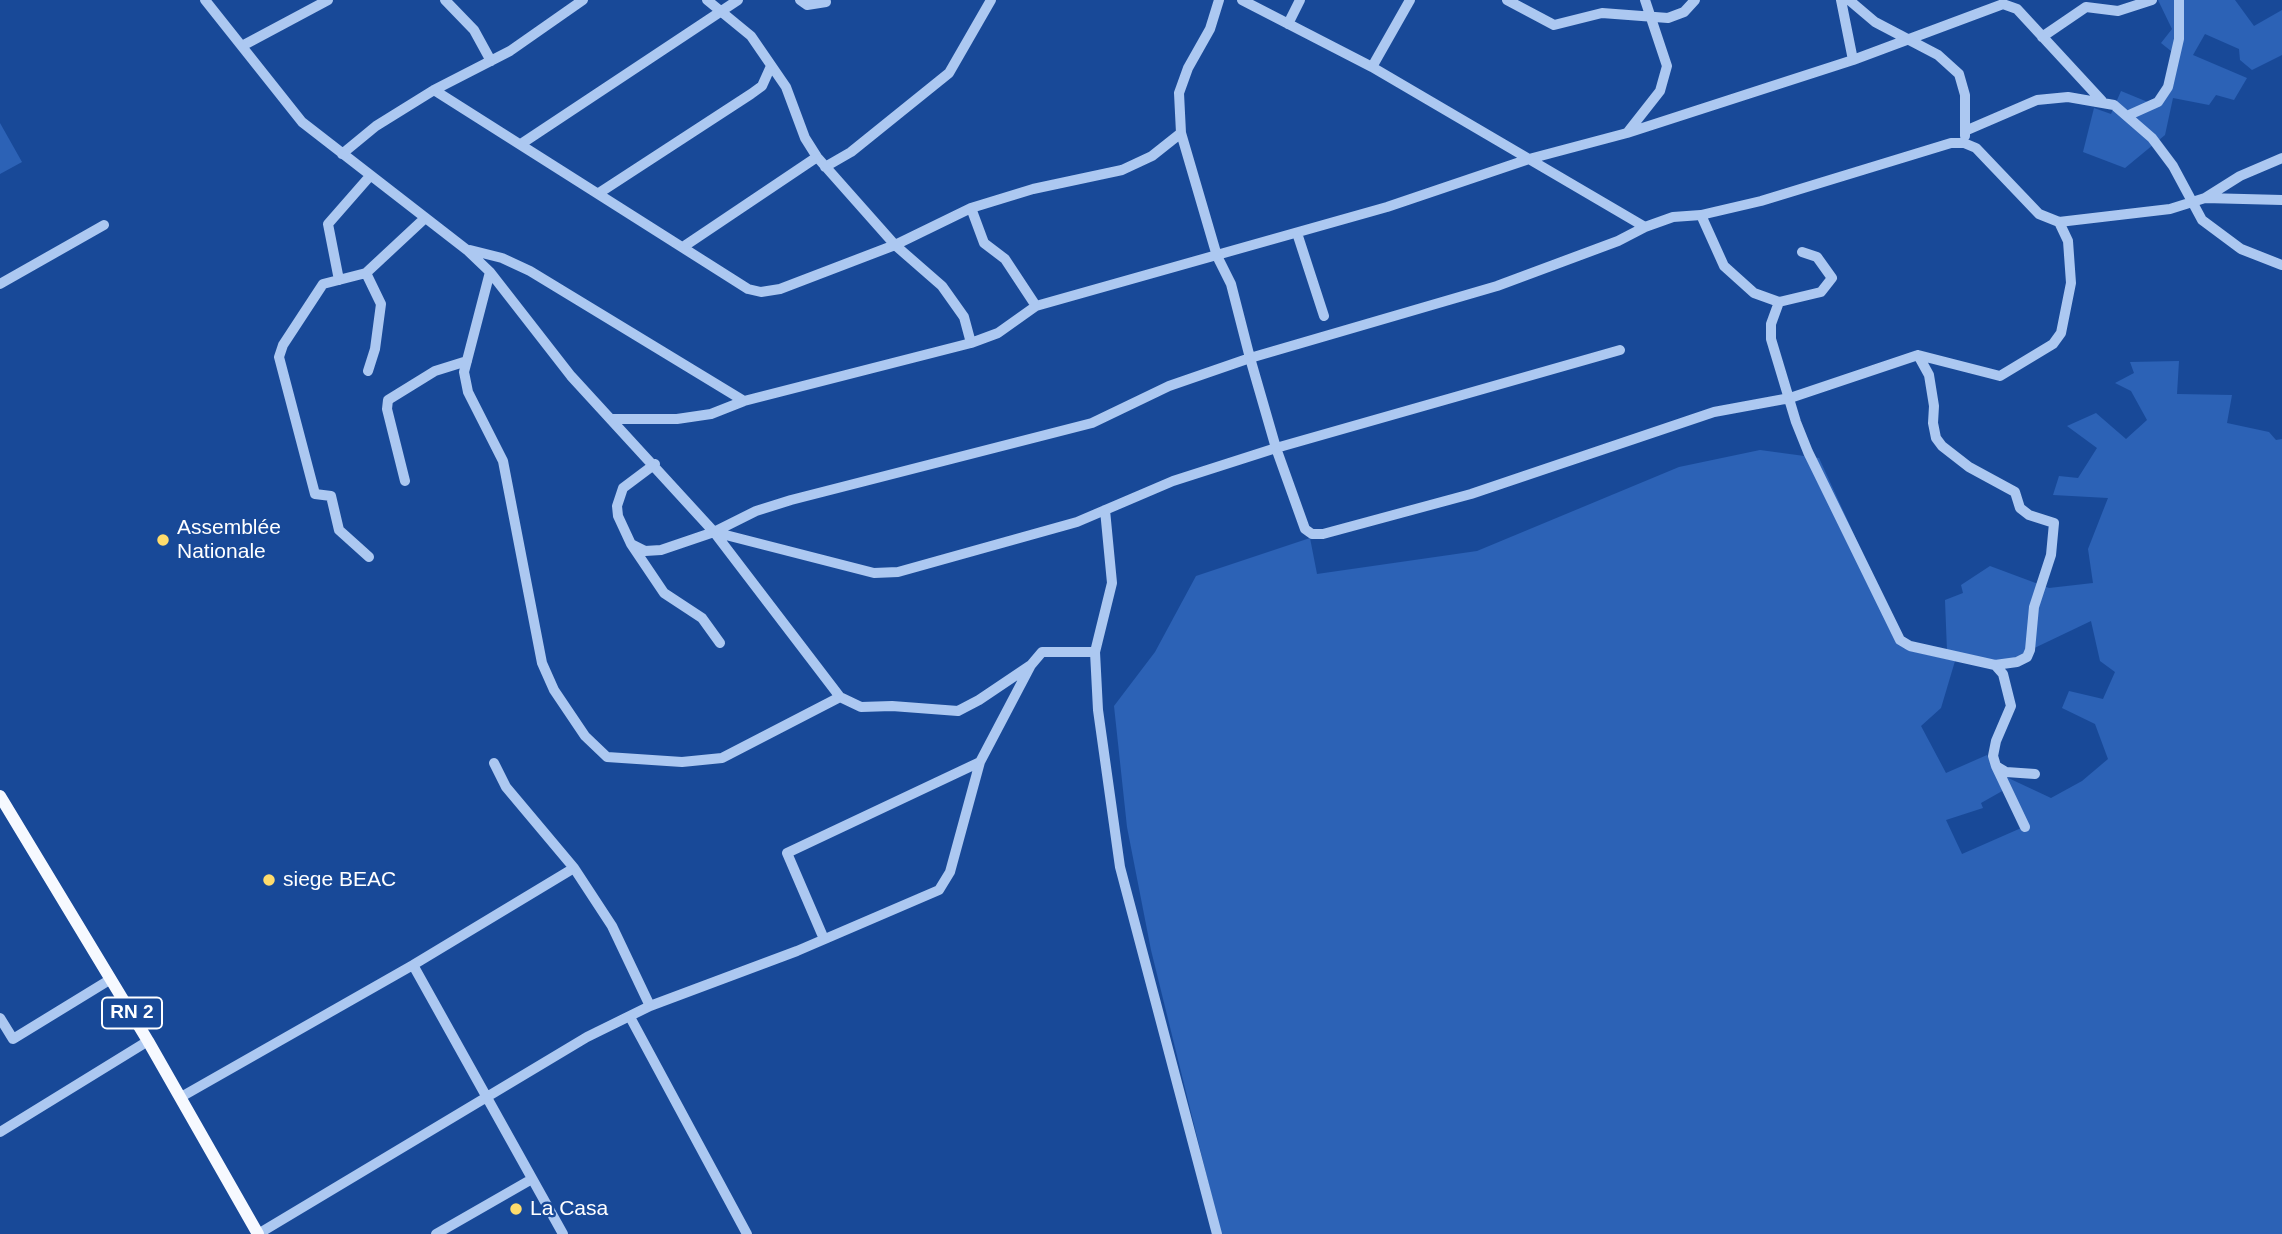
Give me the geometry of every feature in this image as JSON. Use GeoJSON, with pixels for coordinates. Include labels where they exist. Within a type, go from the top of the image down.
{"type":"FeatureCollection","features":[{"type":"Feature","properties":{"kind":"main road","name":"RN 2"},"geometry":{"type":"LineString","coordinates":[[0,796],[181,1097],[258,1234]]}},
{"type":"Feature","properties":{"kind":"street"},"geometry":{"type":"LineString","coordinates":[[205,0],[302,122],[467,250],[490,272],[522,309],[571,376],[714,531],[840,697],[861,707],[958,710],[979,700],[1031,665]]}},
{"type":"Feature","properties":{"kind":"street"},"geometry":{"type":"LineString","coordinates":[[242,46],[328,0]]}},
{"type":"Feature","properties":{"kind":"street"},"geometry":{"type":"LineString","coordinates":[[445,0],[474,30],[491,61]]}},
{"type":"Feature","properties":{"kind":"street"},"geometry":{"type":"LineString","coordinates":[[342,154],[376,126],[434,90],[491,61],[583,0]]}},
{"type":"Feature","properties":{"kind":"street"},"geometry":{"type":"LineString","coordinates":[[707,0],[751,36],[786,87],[805,138],[817,157],[895,245],[942,286],[964,317],[971,343]]}},
{"type":"Feature","properties":{"kind":"street"},"geometry":{"type":"LineString","coordinates":[[521,144],[738,0]]}},
{"type":"Feature","properties":{"kind":"street"},"geometry":{"type":"LineString","coordinates":[[800,0],[810,5],[826,2]]}},
{"type":"Feature","properties":{"kind":"street"},"geometry":{"type":"LineString","coordinates":[[825,167],[851,152],[949,73],[991,0]]}},
{"type":"Feature","properties":{"kind":"street"},"geometry":{"type":"LineString","coordinates":[[1219,0],[1210,29],[1188,68],[1179,93],[1181,133],[1217,256],[1231,284],[1276,448],[1305,529],[1312,534],[1323,534],[1471,494],[1714,412],[1790,398],[1919,355],[2000,376],[2053,344],[2061,333],[2071,283],[2068,241],[2059,222]]}},
{"type":"Feature","properties":{"kind":"street"},"geometry":{"type":"LineString","coordinates":[[1242,0],[1372,67],[1645,226]]}},
{"type":"Feature","properties":{"kind":"street"},"geometry":{"type":"LineString","coordinates":[[1287,24],[1300,0]]}},
{"type":"Feature","properties":{"kind":"street"},"geometry":{"type":"LineString","coordinates":[[1372,67],[1410,0]]}},
{"type":"Feature","properties":{"kind":"street"},"geometry":{"type":"LineString","coordinates":[[1507,0],[1554,25],[1602,13],[1668,18],[1684,12],[1695,0]]}},
{"type":"Feature","properties":{"kind":"street"},"geometry":{"type":"LineString","coordinates":[[1627,133],[1665,81],[1667,66],[1645,0]]}},
{"type":"Feature","properties":{"kind":"street"},"geometry":{"type":"LineString","coordinates":[[1841,0],[1853,60]]}},
{"type":"Feature","properties":{"kind":"street"},"geometry":{"type":"LineString","coordinates":[[1849,0],[1875,22],[1938,55],[1959,74],[1965,95],[1964,143]]}},
{"type":"Feature","properties":{"kind":"street"},"geometry":{"type":"LineString","coordinates":[[2042,37],[2086,7],[2118,11],[2152,0]]}},
{"type":"Feature","properties":{"kind":"street"},"geometry":{"type":"LineString","coordinates":[[2129,115],[2158,102],[2168,87],[2179,39],[2179,0]]}},
{"type":"Feature","properties":{"kind":"street"},"geometry":{"type":"LineString","coordinates":[[611,419],[677,419],[711,414],[744,401],[971,343],[998,333],[1036,306],[1387,207],[1530,159],[1627,133],[1853,60],[2003,4],[2017,9],[2102,101],[2129,115],[2174,166],[2202,220],[2241,249],[2282,265]]}},
{"type":"Feature","properties":{"kind":"street"},"geometry":{"type":"LineString","coordinates":[[599,193],[762,86],[771,66]]}},
{"type":"Feature","properties":{"kind":"street"},"geometry":{"type":"LineString","coordinates":[[434,90],[748,289],[761,292],[780,289],[895,245],[971,208],[1033,189],[1122,170],[1152,156],[1181,133]]}},
{"type":"Feature","properties":{"kind":"street"},"geometry":{"type":"LineString","coordinates":[[1965,131],[2037,100],[2068,97],[2102,101]]}},
{"type":"Feature","properties":{"kind":"street"},"geometry":{"type":"LineString","coordinates":[[631,544],[645,551],[661,551],[714,531],[756,511],[791,500],[1092,423],[1169,386],[1250,358],[1497,286],[1618,241],[1645,226],[1673,217],[1701,215],[1761,201],[1951,143],[1964,143],[1990,160],[2039,214],[2059,222],[2170,209],[2206,198],[2282,200]]}},
{"type":"Feature","properties":{"kind":"street"},"geometry":{"type":"LineString","coordinates":[[683,247],[817,157]]}},
{"type":"Feature","properties":{"kind":"street"},"geometry":{"type":"LineString","coordinates":[[2206,198],[2240,176],[2282,158]]}},
{"type":"Feature","properties":{"kind":"street"},"geometry":{"type":"LineString","coordinates":[[339,280],[328,224],[370,176]]}},
{"type":"Feature","properties":{"kind":"street"},"geometry":{"type":"LineString","coordinates":[[971,208],[984,243],[1005,259],[1036,306]]}},
{"type":"Feature","properties":{"kind":"street"},"geometry":{"type":"LineString","coordinates":[[1701,215],[1724,266],[1754,293],[1779,302],[1821,292],[1832,278],[1818,257],[1802,252]]}},
{"type":"Feature","properties":{"kind":"street"},"geometry":{"type":"LineString","coordinates":[[369,557],[339,530],[331,496],[315,494],[279,357],[283,345],[323,284],[366,273],[424,219]]}},
{"type":"Feature","properties":{"kind":"street"},"geometry":{"type":"LineString","coordinates":[[0,284],[104,225]]}},
{"type":"Feature","properties":{"kind":"street"},"geometry":{"type":"LineString","coordinates":[[1297,233],[1324,316]]}},
{"type":"Feature","properties":{"kind":"street"},"geometry":{"type":"LineString","coordinates":[[467,250],[502,258],[530,271],[744,401]]}},
{"type":"Feature","properties":{"kind":"street"},"geometry":{"type":"LineString","coordinates":[[490,272],[464,372],[468,392],[503,461],[542,663],[554,690],[585,736],[607,757],[682,762],[722,758],[840,697]]}},
{"type":"Feature","properties":{"kind":"street"},"geometry":{"type":"LineString","coordinates":[[366,273],[381,304],[375,349],[368,371]]}},
{"type":"Feature","properties":{"kind":"street"},"geometry":{"type":"LineString","coordinates":[[1779,302],[1772,324],[1772,339],[1808,452],[1900,640],[1910,646],[1995,665],[2017,662],[2027,657],[2030,650],[2034,607],[2051,555],[2054,523],[2029,515],[2020,508],[2015,492],[1969,467],[1942,446],[1936,438],[1933,423],[1934,406],[1929,375],[1919,355]]}},
{"type":"Feature","properties":{"kind":"street"},"geometry":{"type":"LineString","coordinates":[[714,531],[885,574],[1077,522],[1173,481],[1276,448],[1620,351]]}},
{"type":"Feature","properties":{"kind":"street"},"geometry":{"type":"LineString","coordinates":[[405,481],[387,409],[388,400],[435,371],[467,361]]}},
{"type":"Feature","properties":{"kind":"street"},"geometry":{"type":"LineString","coordinates":[[655,464],[624,488],[619,497],[618,516],[631,544],[664,593],[702,618],[720,643]]}},
{"type":"Feature","properties":{"kind":"street"},"geometry":{"type":"LineString","coordinates":[[1105,510],[1112,583],[1095,652],[1098,710],[1120,867],[1217,1234]]}},
{"type":"Feature","properties":{"kind":"street"},"geometry":{"type":"LineString","coordinates":[[258,1234],[587,1037],[650,1006],[824,939],[939,890],[950,872],[980,762],[1031,665],[1041,652],[1095,652]]}},
{"type":"Feature","properties":{"kind":"street"},"geometry":{"type":"LineString","coordinates":[[1995,665],[2003,674],[2011,706],[1996,741],[1993,756],[2025,827]]}},
{"type":"Feature","properties":{"kind":"street"},"geometry":{"type":"LineString","coordinates":[[824,939],[787,853],[980,762]]}},
{"type":"Feature","properties":{"kind":"street"},"geometry":{"type":"LineString","coordinates":[[494,763],[506,787],[574,868],[611,926],[650,1006]]}},
{"type":"Feature","properties":{"kind":"street"},"geometry":{"type":"LineString","coordinates":[[1996,766],[2006,772],[2035,774]]}},
{"type":"Feature","properties":{"kind":"street"},"geometry":{"type":"LineString","coordinates":[[181,1097],[413,965],[574,868]]}},
{"type":"Feature","properties":{"kind":"street"},"geometry":{"type":"LineString","coordinates":[[413,965],[563,1234]]}},
{"type":"Feature","properties":{"kind":"street"},"geometry":{"type":"LineString","coordinates":[[0,1018],[13,1039],[111,979]]}},
{"type":"Feature","properties":{"kind":"street"},"geometry":{"type":"LineString","coordinates":[[630,1017],[747,1234]]}},
{"type":"Feature","properties":{"kind":"street"},"geometry":{"type":"LineString","coordinates":[[1,1128],[148,1041]]}},
{"type":"Feature","properties":{"kind":"street"},"geometry":{"type":"LineString","coordinates":[[436,1234],[532,1179]]}},
{"type":"Feature","properties":{"kind":"shaded area"},"geometry":{"type":"Polygon","coordinates":[[[2158,0],[2235,0],[2254,26],[2282,10],[2282,55],[2252,70],[2240,60],[2239,49],[2205,34],[2193,55],[2247,78],[2234,100],[2216,95],[2209,105],[2173,98],[2165,135],[2125,168],[2083,152],[2094,108],[2111,114],[2121,91],[2155,105],[2176,55],[2161,43],[2172,29],[2158,0]]]}},
{"type":"Feature","properties":{"kind":"shaded area"},"geometry":{"type":"Polygon","coordinates":[[[0,123],[22,162],[0,174],[0,123]]]}},
{"type":"Feature","properties":{"kind":"shaded area"},"geometry":{"type":"Polygon","coordinates":[[[2179,361],[2177,394],[2232,395],[2227,423],[2269,432],[2276,440],[2282,439],[2282,1234],[1221,1234],[1151,950],[1127,827],[1114,706],[1155,652],[1196,576],[1310,538],[1317,574],[1477,551],[1679,467],[1760,450],[1819,458],[1907,650],[1955,661],[1941,708],[1921,726],[1946,773],[1987,755],[2004,790],[1981,803],[1983,808],[1946,820],[1962,854],[2028,825],[2004,776],[2051,798],[2082,781],[2108,759],[2095,724],[2062,708],[2069,691],[2103,699],[2115,672],[2100,661],[2091,621],[2003,663],[1947,651],[1945,600],[1963,593],[1961,585],[1990,566],[2049,588],[2093,583],[2088,549],[2108,498],[2053,495],[2059,476],[2078,478],[2097,448],[2067,426],[2096,413],[2126,439],[2147,420],[2131,391],[2115,383],[2134,373],[2130,362],[2179,361]]]}},
{"type":"Feature","properties":{"kind":"place","name":"Assemblée Nationale"},"geometry":{"type":"Point","coordinates":[163,540]}},
{"type":"Feature","properties":{"kind":"place","name":"siege BEAC"},"geometry":{"type":"Point","coordinates":[269,880]}},
{"type":"Feature","properties":{"kind":"place","name":"La Casa"},"geometry":{"type":"Point","coordinates":[516,1209]}}]}
